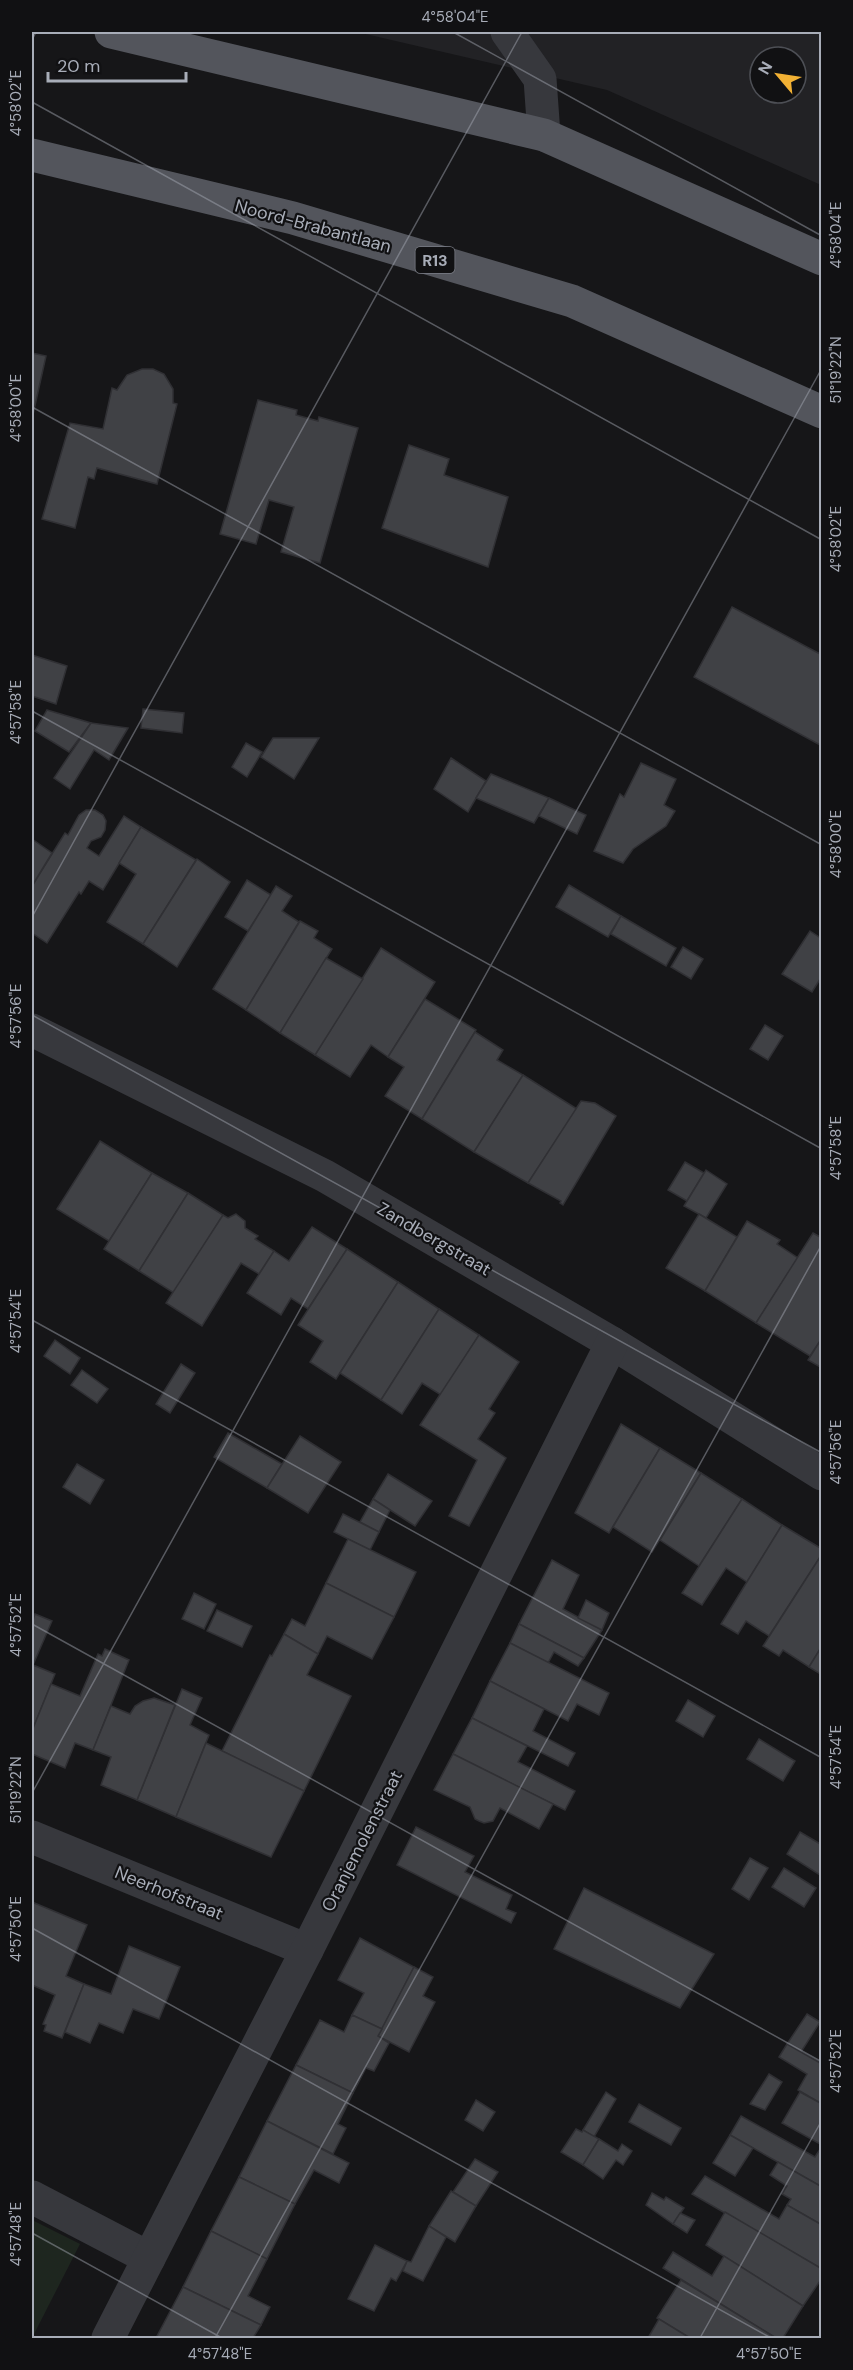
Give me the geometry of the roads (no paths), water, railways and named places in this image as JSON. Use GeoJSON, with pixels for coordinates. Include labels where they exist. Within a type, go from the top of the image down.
{"type":"FeatureCollection","features":[{"type":"Feature","properties":{"kind":"main road"},"geometry":{"type":"LineString","coordinates":[[111,32],[544,135],[822,259]]}},
{"type":"Feature","properties":{"kind":"main road","name":"Noord-Brabantlaan"},"geometry":{"type":"LineString","coordinates":[[32,155],[292,218],[572,301],[822,412]]}},
{"type":"Feature","properties":{"kind":"street"},"geometry":{"type":"LineString","coordinates":[[507,32],[540,79],[544,135]]}},
{"type":"Feature","properties":{"kind":"street","name":"Zandbergstraat"},"geometry":{"type":"LineString","coordinates":[[32,1030],[325,1176],[612,1342],[822,1474]]}},
{"type":"Feature","properties":{"kind":"street","name":"Oranjemolenstraat"},"geometry":{"type":"LineString","coordinates":[[108,2338],[307,1950],[612,1342]]}},
{"type":"Feature","properties":{"kind":"street","name":"Neerhofstraat"},"geometry":{"type":"LineString","coordinates":[[32,1837],[307,1950]]}},
{"type":"Feature","properties":{"kind":"street"},"geometry":{"type":"LineString","coordinates":[[32,2198],[149,2258]]}}]}
